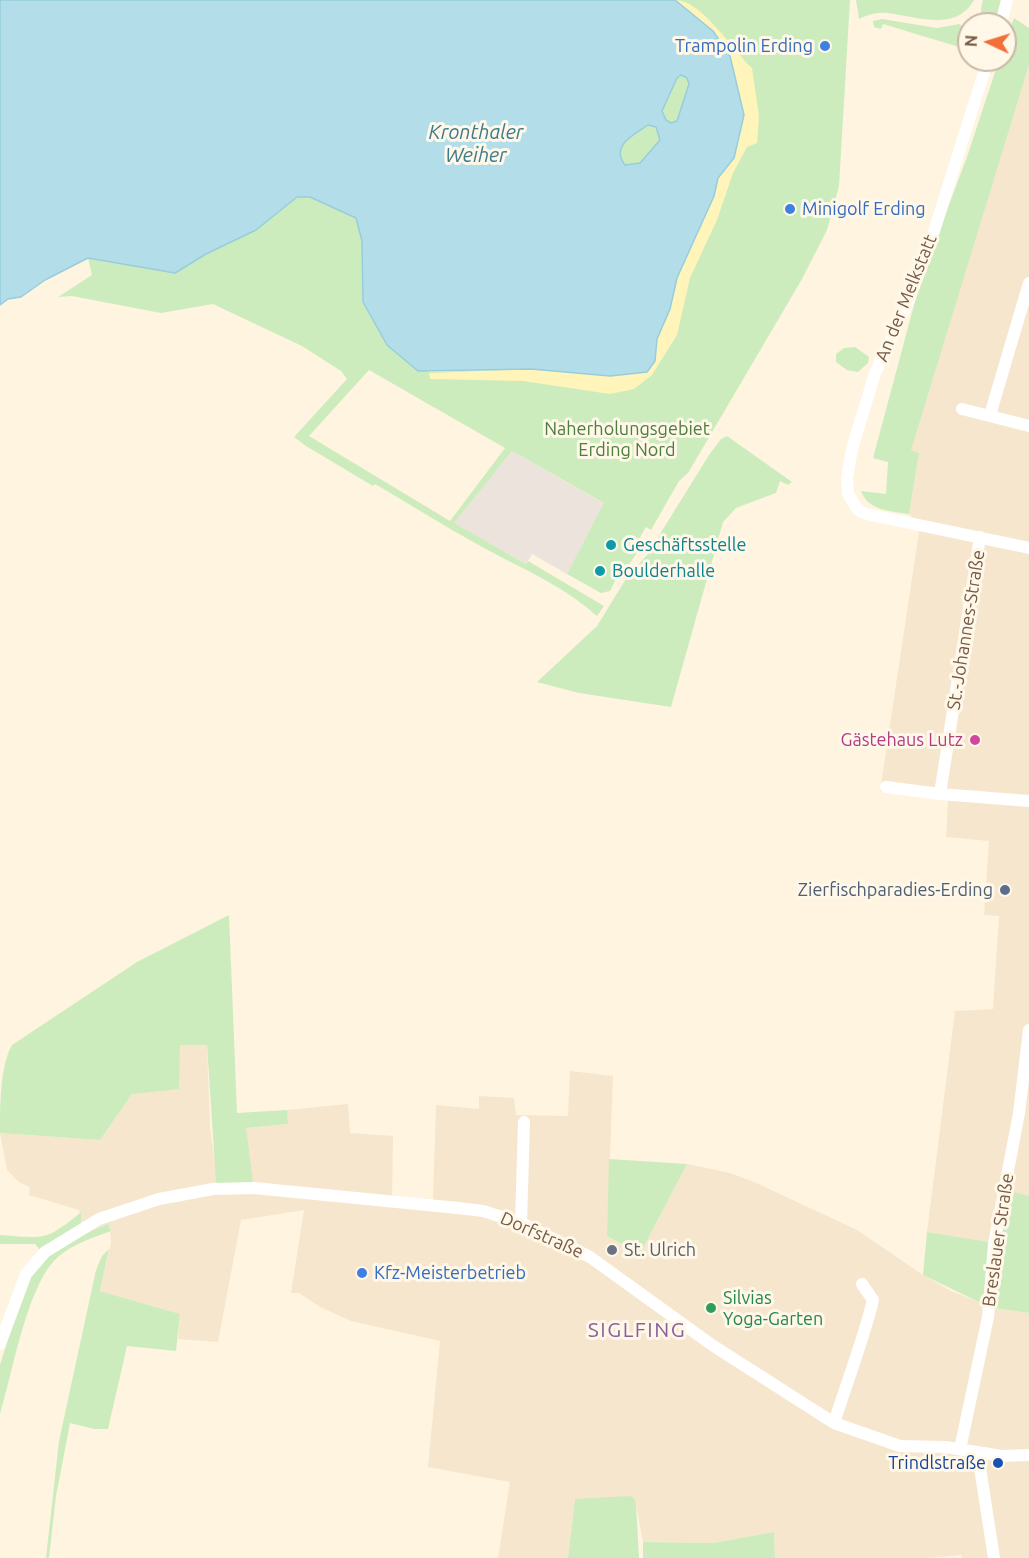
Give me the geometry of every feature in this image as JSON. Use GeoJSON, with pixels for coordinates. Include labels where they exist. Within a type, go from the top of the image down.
{"type":"FeatureCollection","features":[{"type":"Feature","properties":{"kind":"street","name":"An der Melkstatt"},"geometry":{"type":"LineString","coordinates":[[981,537],[866,514],[852,503],[848,494],[847,478],[859,422],[883,353],[909,300],[952,176],[984,72]]}},
{"type":"Feature","properties":{"kind":"street"},"geometry":{"type":"LineString","coordinates":[[990,416],[1029,283]]}},
{"type":"Feature","properties":{"kind":"street"},"geometry":{"type":"LineString","coordinates":[[962,409],[1029,426]]}},
{"type":"Feature","properties":{"kind":"street"},"geometry":{"type":"LineString","coordinates":[[981,537],[1029,548]]}},
{"type":"Feature","properties":{"kind":"street","name":"St.-Johannes-Straße"},"geometry":{"type":"LineString","coordinates":[[940,794],[981,537]]}},
{"type":"Feature","properties":{"kind":"street"},"geometry":{"type":"LineString","coordinates":[[886,787],[1029,801]]}},
{"type":"Feature","properties":{"kind":"street","name":"Breslauer Straße"},"geometry":{"type":"LineString","coordinates":[[960,1449],[986,1324],[994,1244],[1028,1071],[1029,1030]]}},
{"type":"Feature","properties":{"kind":"street"},"geometry":{"type":"LineString","coordinates":[[521,1223],[524,1122]]}},
{"type":"Feature","properties":{"kind":"street","name":"Dorfstraße"},"geometry":{"type":"LineString","coordinates":[[0,1344],[26,1274],[45,1252],[99,1219],[159,1199],[213,1189],[254,1188],[483,1211],[521,1223],[590,1257],[712,1345],[834,1423],[900,1446],[960,1449],[978,1455],[1029,1455]]}},
{"type":"Feature","properties":{"kind":"street"},"geometry":{"type":"LineString","coordinates":[[834,1423],[856,1351],[865,1333],[873,1300],[862,1284]]}},
{"type":"Feature","properties":{"kind":"street"},"geometry":{"type":"LineString","coordinates":[[978,1455],[994,1558]]}},
{"type":"Feature","properties":{"kind":"shaded area"},"geometry":{"type":"Polygon","coordinates":[[[1029,65],[1029,1196],[1025,1195],[990,1242],[927,1232],[955,1011],[993,1009],[999,916],[984,915],[989,841],[946,837],[948,800],[880,791],[920,525],[909,514],[919,453],[910,450],[1029,65]]]}},
{"type":"Feature","properties":{"kind":"shaded area"},"geometry":{"type":"Polygon","coordinates":[[[512,451],[605,504],[567,574],[532,554],[526,564],[453,523],[512,451]]]}},
{"type":"Feature","properties":{"kind":"shaded area"},"geometry":{"type":"Polygon","coordinates":[[[180,1045],[207,1045],[210,1127],[218,1185],[246,1128],[287,1124],[287,1110],[348,1104],[350,1133],[393,1136],[392,1198],[433,1201],[436,1105],[479,1109],[479,1096],[514,1098],[516,1115],[568,1116],[570,1071],[613,1076],[607,1236],[640,1254],[687,1164],[730,1173],[754,1182],[857,1230],[923,1275],[951,1291],[994,1308],[1029,1313],[1029,1558],[962,1558],[962,1555],[927,1558],[775,1558],[774,1532],[713,1543],[643,1542],[635,1499],[575,1499],[568,1558],[498,1558],[510,1482],[428,1467],[440,1341],[351,1321],[320,1307],[299,1293],[291,1293],[304,1210],[241,1220],[218,1342],[178,1339],[180,1314],[100,1291],[111,1242],[110,1227],[89,1232],[81,1224],[79,1210],[29,1195],[30,1187],[19,1182],[7,1170],[0,1133],[100,1140],[132,1094],[180,1045]]]}},
{"type":"Feature","properties":{"kind":"green space","name":"Naherholungsgebiet Erding Nord"},"geometry":{"type":"Polygon","coordinates":[[[675,0],[850,0],[839,186],[827,230],[802,279],[688,473],[679,481],[651,530],[646,527],[640,537],[645,541],[628,566],[622,567],[610,591],[601,593],[567,574],[604,503],[512,451],[454,523],[526,564],[528,561],[604,606],[597,616],[550,583],[468,539],[375,484],[373,486],[294,437],[347,379],[341,371],[302,346],[213,304],[161,313],[72,296],[58,297],[92,275],[88,258],[175,273],[206,254],[256,230],[296,197],[310,197],[356,218],[362,241],[363,302],[387,345],[429,372],[531,369],[610,376],[647,372],[655,361],[657,339],[670,309],[677,278],[714,196],[718,178],[727,169],[740,138],[740,126],[744,115],[713,31],[675,0]],[[369,370],[309,436],[450,521],[505,448],[369,370]]]}},
{"type":"Feature","properties":{"kind":"green space"},"geometry":{"type":"Polygon","coordinates":[[[856,0],[974,0],[966,10],[957,12],[957,15],[946,19],[922,19],[883,13],[859,19],[856,0]]]}},
{"type":"Feature","properties":{"kind":"green space"},"geometry":{"type":"Polygon","coordinates":[[[983,0],[1002,0],[999,12],[981,12],[983,0]]]}},
{"type":"Feature","properties":{"kind":"green space"},"geometry":{"type":"Polygon","coordinates":[[[882,19],[937,28],[957,24],[957,46],[883,24],[881,29],[874,27],[873,21],[882,19]]]}},
{"type":"Feature","properties":{"kind":"green space"},"geometry":{"type":"Polygon","coordinates":[[[1017,20],[1029,28],[1029,65],[911,450],[919,453],[909,514],[888,511],[869,503],[861,491],[886,494],[888,462],[873,458],[921,279],[967,157],[995,72],[1017,72],[1017,20]]]}},
{"type":"Feature","properties":{"kind":"green space"},"geometry":{"type":"Polygon","coordinates":[[[682,74],[688,78],[689,84],[677,121],[671,123],[666,120],[662,111],[677,78],[682,74]]]}},
{"type":"Feature","properties":{"kind":"green space"},"geometry":{"type":"Polygon","coordinates":[[[649,125],[656,127],[660,140],[640,163],[625,165],[620,152],[622,146],[631,136],[649,125]]]}},
{"type":"Feature","properties":{"kind":"green space"},"geometry":{"type":"Polygon","coordinates":[[[855,347],[869,357],[868,363],[858,372],[847,370],[836,362],[836,354],[844,348],[855,347]]]}},
{"type":"Feature","properties":{"kind":"green space"},"geometry":{"type":"Polygon","coordinates":[[[727,436],[792,482],[788,485],[780,481],[776,493],[736,508],[723,522],[671,707],[579,693],[537,682],[597,626],[627,577],[647,555],[709,455],[721,439],[727,436]]]}},
{"type":"Feature","properties":{"kind":"green space"},"geometry":{"type":"Polygon","coordinates":[[[229,915],[237,1113],[287,1110],[288,1124],[246,1128],[253,1183],[218,1185],[216,1182],[207,1045],[180,1045],[179,1089],[132,1094],[100,1140],[0,1133],[3,1075],[12,1045],[137,962],[229,915]]]}},
{"type":"Feature","properties":{"kind":"green space"},"geometry":{"type":"Polygon","coordinates":[[[609,1159],[687,1164],[640,1254],[607,1236],[609,1159]]]}},
{"type":"Feature","properties":{"kind":"green space"},"geometry":{"type":"Polygon","coordinates":[[[1010,1191],[1029,1196],[1029,1313],[994,1308],[1002,1231],[1010,1191]]]}},
{"type":"Feature","properties":{"kind":"green space"},"geometry":{"type":"Polygon","coordinates":[[[81,1212],[81,1224],[40,1250],[35,1244],[0,1244],[0,1235],[44,1236],[59,1229],[81,1212]]]}},
{"type":"Feature","properties":{"kind":"green space"},"geometry":{"type":"Polygon","coordinates":[[[108,1224],[111,1231],[70,1248],[47,1270],[29,1307],[0,1414],[0,1365],[25,1284],[49,1254],[108,1224]]]}},
{"type":"Feature","properties":{"kind":"green space"},"geometry":{"type":"Polygon","coordinates":[[[927,1232],[990,1242],[985,1305],[923,1275],[927,1232]]]}},
{"type":"Feature","properties":{"kind":"green space"},"geometry":{"type":"Polygon","coordinates":[[[109,1249],[100,1291],[180,1314],[176,1351],[127,1346],[108,1429],[94,1429],[70,1423],[56,1496],[49,1558],[46,1558],[59,1441],[96,1270],[102,1256],[109,1249]]]}},
{"type":"Feature","properties":{"kind":"green space"},"geometry":{"type":"Polygon","coordinates":[[[630,1496],[635,1499],[636,1505],[639,1558],[568,1558],[575,1499],[630,1496]]]}},
{"type":"Feature","properties":{"kind":"green space"},"geometry":{"type":"Polygon","coordinates":[[[774,1532],[775,1558],[643,1558],[643,1542],[713,1543],[774,1532]]]}},
{"type":"Feature","properties":{"kind":"sand"},"geometry":{"type":"Polygon","coordinates":[[[675,0],[696,8],[752,68],[759,116],[757,143],[747,147],[733,173],[717,220],[690,278],[677,335],[652,375],[634,389],[610,394],[523,381],[430,379],[429,373],[531,369],[610,376],[647,372],[655,361],[657,339],[670,309],[677,278],[714,196],[718,178],[727,169],[740,138],[740,126],[744,115],[713,31],[675,0]]]}},
{"type":"Feature","properties":{"kind":"water","name":"Kronthaler Weiher"},"geometry":{"type":"Polygon","coordinates":[[[0,0],[675,0],[713,31],[730,56],[744,115],[734,158],[718,178],[714,196],[677,278],[670,309],[657,339],[655,361],[647,372],[610,376],[531,369],[418,371],[387,345],[363,302],[362,241],[356,218],[310,197],[297,197],[256,230],[206,254],[175,273],[88,258],[45,280],[21,297],[8,299],[0,305],[0,0]],[[681,75],[677,78],[662,111],[666,120],[671,123],[677,121],[689,84],[687,78],[681,75]],[[648,125],[622,146],[620,152],[625,165],[640,163],[660,140],[656,127],[648,125]]]}},
{"type":"Feature","properties":{"kind":"place","name":"Trampolin Erding"},"geometry":{"type":"Point","coordinates":[825,46]}},
{"type":"Feature","properties":{"kind":"place","name":"Minigolf Erding"},"geometry":{"type":"Point","coordinates":[790,209]}},
{"type":"Feature","properties":{"kind":"place","name":"Geschäftsstelle"},"geometry":{"type":"Point","coordinates":[611,545]}},
{"type":"Feature","properties":{"kind":"place","name":"Boulderhalle"},"geometry":{"type":"Point","coordinates":[600,571]}},
{"type":"Feature","properties":{"kind":"place","name":"Gästehaus Lutz"},"geometry":{"type":"Point","coordinates":[975,740]}},
{"type":"Feature","properties":{"kind":"place","name":"Zierfischparadies-Erding"},"geometry":{"type":"Point","coordinates":[1005,890]}},
{"type":"Feature","properties":{"kind":"place","name":"St. Ulrich"},"geometry":{"type":"Point","coordinates":[612,1250]}},
{"type":"Feature","properties":{"kind":"place","name":"Kfz-Meisterbetrieb"},"geometry":{"type":"Point","coordinates":[362,1273]}},
{"type":"Feature","properties":{"kind":"place","name":"Silvias Yoga-Garten"},"geometry":{"type":"Point","coordinates":[711,1308]}},
{"type":"Feature","properties":{"kind":"place","name":"Trindlstraße"},"geometry":{"type":"Point","coordinates":[998,1463]}},
{"type":"Feature","properties":{"kind":"district","name":"SIGLFING"},"geometry":{"type":"Point","coordinates":[637,1330]}}]}
